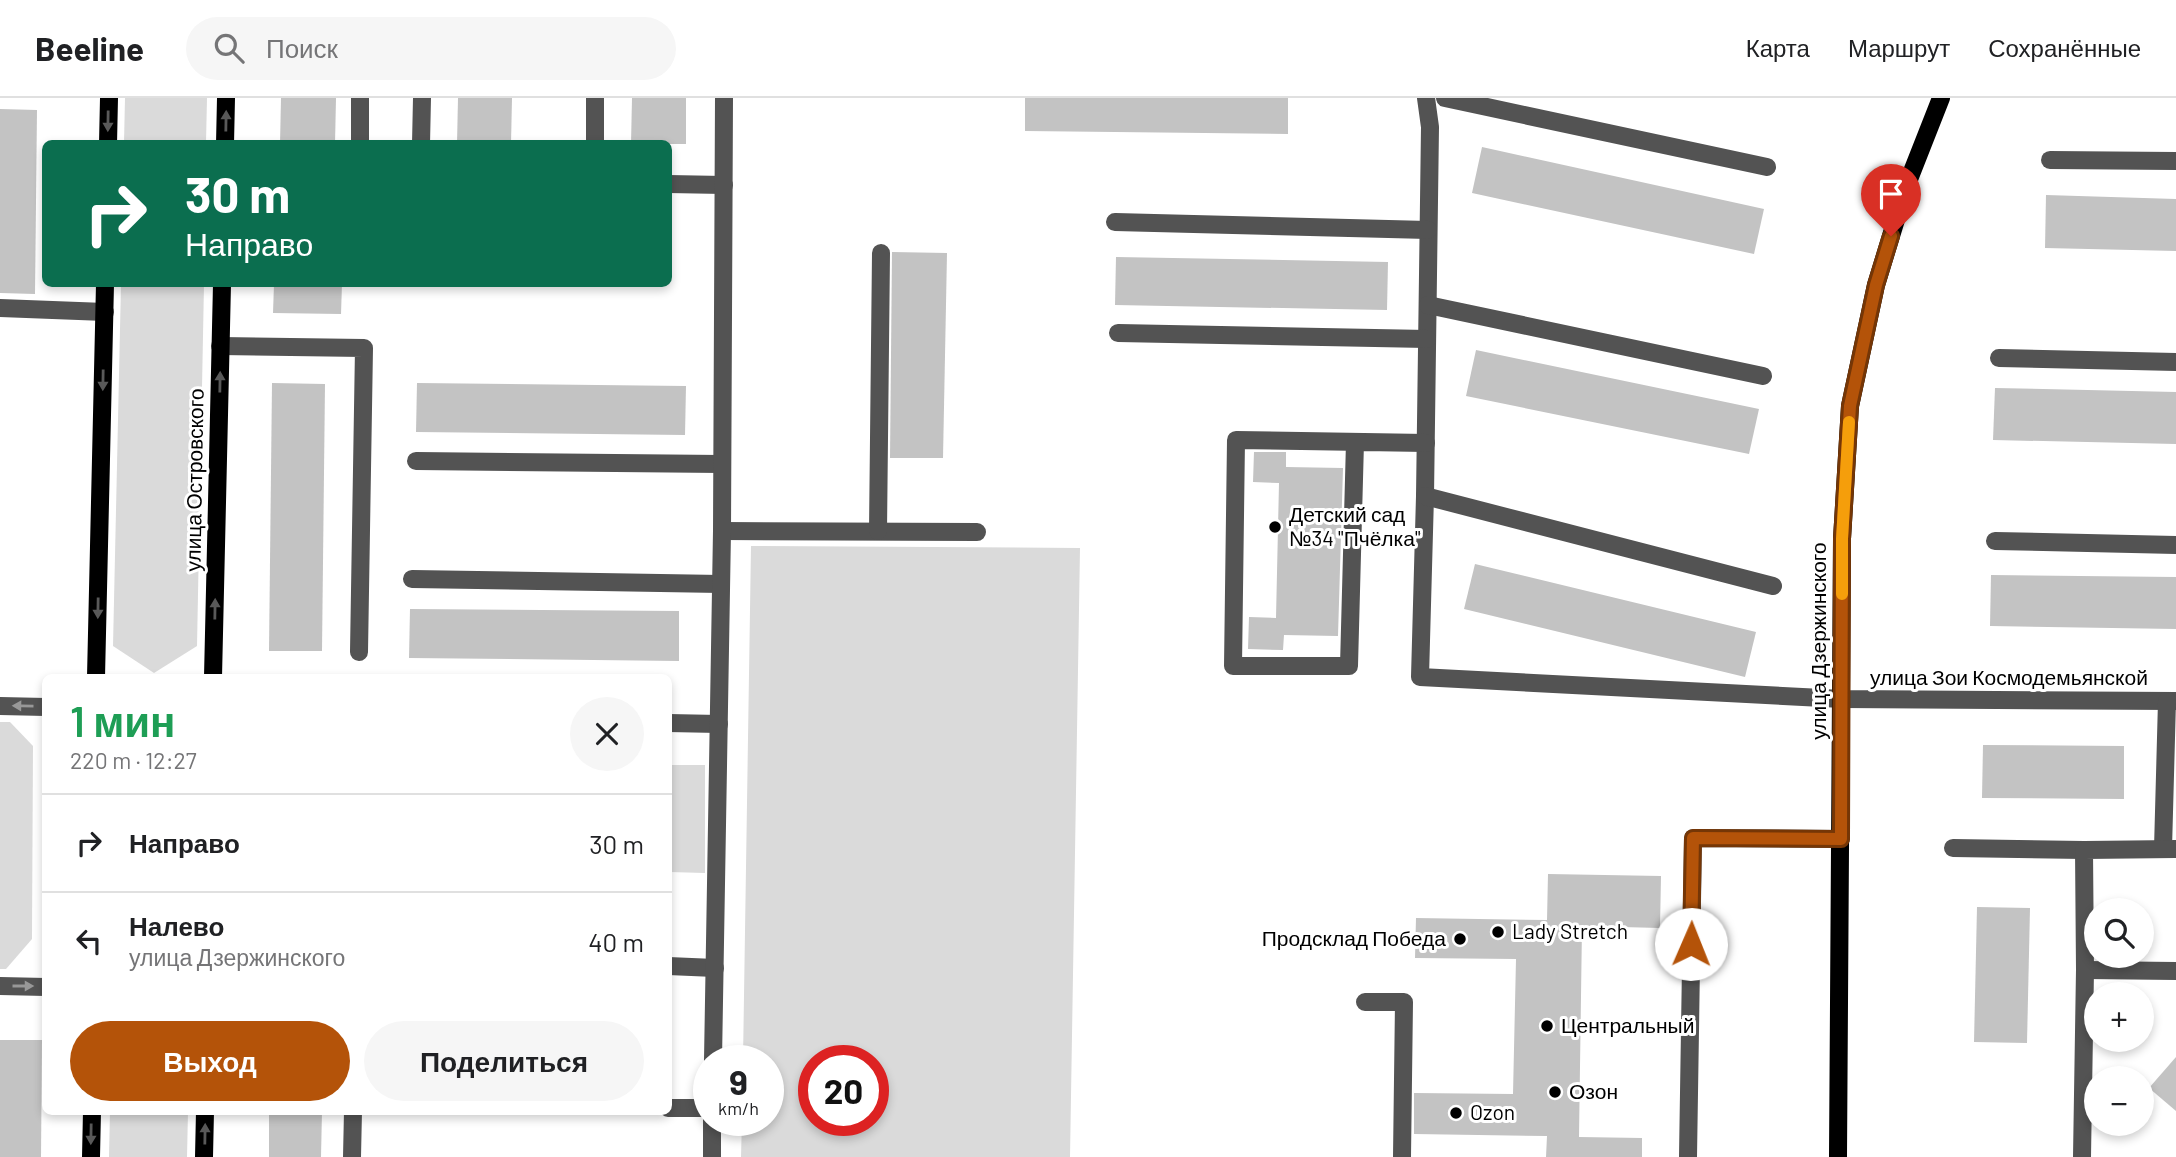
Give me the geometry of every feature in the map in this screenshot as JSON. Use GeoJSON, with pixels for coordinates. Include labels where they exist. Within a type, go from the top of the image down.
{"type":"FeatureCollection","features":[{"type":"Feature","properties":{"kind":"main road"},"geometry":{"type":"LineString","coordinates":[[108,140],[109,98]]}},
{"type":"Feature","properties":{"kind":"main road"},"geometry":{"type":"LineString","coordinates":[[225,140],[226,98]]}},
{"type":"Feature","properties":{"kind":"main road","name":"улица Дзержинского"},"geometry":{"type":"LineString","coordinates":[[1838,1157],[1842,539],[1850,406],[1876,285],[1906,187],[1941,98]]}},
{"type":"Feature","properties":{"kind":"main road"},"geometry":{"type":"LineString","coordinates":[[96,674],[105,287]]}},
{"type":"Feature","properties":{"kind":"main road","name":"улица Островского"},"geometry":{"type":"LineString","coordinates":[[213,674],[222,287]]}},
{"type":"Feature","properties":{"kind":"main road"},"geometry":{"type":"LineString","coordinates":[[91,1157],[92,1115]]}},
{"type":"Feature","properties":{"kind":"main road"},"geometry":{"type":"LineString","coordinates":[[204,1157],[205,1115]]}},
{"type":"Feature","properties":{"kind":"street"},"geometry":{"type":"LineString","coordinates":[[360,98],[360,140]]}},
{"type":"Feature","properties":{"kind":"street"},"geometry":{"type":"LineString","coordinates":[[421,140],[422,98]]}},
{"type":"Feature","properties":{"kind":"street"},"geometry":{"type":"LineString","coordinates":[[594,140],[595,98]]}},
{"type":"Feature","properties":{"kind":"street"},"geometry":{"type":"LineString","coordinates":[[713,1045],[722,531],[724,98]]}},
{"type":"Feature","properties":{"kind":"street"},"geometry":{"type":"LineString","coordinates":[[1426,98],[1430,127],[1425,496],[1773,586]]}},
{"type":"Feature","properties":{"kind":"street"},"geometry":{"type":"LineString","coordinates":[[1445,98],[1767,167]]}},
{"type":"Feature","properties":{"kind":"street"},"geometry":{"type":"LineString","coordinates":[[2050,160],[2176,161]]}},
{"type":"Feature","properties":{"kind":"street"},"geometry":{"type":"LineString","coordinates":[[672,184],[724,185]]}},
{"type":"Feature","properties":{"kind":"street"},"geometry":{"type":"LineString","coordinates":[[1115,222],[1429,230]]}},
{"type":"Feature","properties":{"kind":"street"},"geometry":{"type":"LineString","coordinates":[[878,531],[881,253]]}},
{"type":"Feature","properties":{"kind":"street"},"geometry":{"type":"LineString","coordinates":[[1427,305],[1763,376]]}},
{"type":"Feature","properties":{"kind":"street"},"geometry":{"type":"LineString","coordinates":[[0,308],[105,312]]}},
{"type":"Feature","properties":{"kind":"street"},"geometry":{"type":"LineString","coordinates":[[1118,333],[1427,339]]}},
{"type":"Feature","properties":{"kind":"street"},"geometry":{"type":"LineString","coordinates":[[220,346],[364,348],[359,652]]}},
{"type":"Feature","properties":{"kind":"street"},"geometry":{"type":"LineString","coordinates":[[1999,358],[2176,362]]}},
{"type":"Feature","properties":{"kind":"street"},"geometry":{"type":"LineString","coordinates":[[1354,442],[1349,667],[1233,666],[1236,440],[1426,443]]}},
{"type":"Feature","properties":{"kind":"street"},"geometry":{"type":"LineString","coordinates":[[416,461],[722,464]]}},
{"type":"Feature","properties":{"kind":"street","name":"улица Зои Космодемьянской"},"geometry":{"type":"LineString","coordinates":[[1425,496],[1420,677],[1842,699],[2172,701]]}},
{"type":"Feature","properties":{"kind":"street"},"geometry":{"type":"LineString","coordinates":[[722,531],[977,532]]}},
{"type":"Feature","properties":{"kind":"street"},"geometry":{"type":"LineString","coordinates":[[1995,541],[2176,545]]}},
{"type":"Feature","properties":{"kind":"street"},"geometry":{"type":"LineString","coordinates":[[412,579],[721,584]]}},
{"type":"Feature","properties":{"kind":"street"},"geometry":{"type":"LineString","coordinates":[[1953,848],[2170,849],[2172,701]]}},
{"type":"Feature","properties":{"kind":"street"},"geometry":{"type":"LineString","coordinates":[[0,706],[42,707]]}},
{"type":"Feature","properties":{"kind":"street"},"geometry":{"type":"LineString","coordinates":[[672,723],[719,724]]}},
{"type":"Feature","properties":{"kind":"street"},"geometry":{"type":"LineString","coordinates":[[1688,1157],[1693,838],[1841,839]]}},
{"type":"Feature","properties":{"kind":"street"},"geometry":{"type":"LineString","coordinates":[[2082,1157],[2084,850]]}},
{"type":"Feature","properties":{"kind":"street"},"geometry":{"type":"LineString","coordinates":[[672,967],[715,968]]}},
{"type":"Feature","properties":{"kind":"street"},"geometry":{"type":"LineString","coordinates":[[2085,970],[2176,971]]}},
{"type":"Feature","properties":{"kind":"street"},"geometry":{"type":"LineString","coordinates":[[0,986],[42,987]]}},
{"type":"Feature","properties":{"kind":"street"},"geometry":{"type":"LineString","coordinates":[[1366,1002],[1404,1002],[1402,1157]]}},
{"type":"Feature","properties":{"kind":"street"},"geometry":{"type":"LineString","coordinates":[[672,1108],[693,1108]]}},
{"type":"Feature","properties":{"kind":"street"},"geometry":{"type":"LineString","coordinates":[[352,1157],[353,1115]]}},
{"type":"Feature","properties":{"kind":"street"},"geometry":{"type":"LineString","coordinates":[[712,1136],[712,1157]]}},
{"type":"Feature","properties":{"kind":"shaded area"},"geometry":{"type":"Polygon","coordinates":[[[125,98],[207,98],[206,140],[124,140],[125,98]]]}},
{"type":"Feature","properties":{"kind":"shaded area"},"geometry":{"type":"Polygon","coordinates":[[[121,287],[204,287],[197,646],[154,673],[113,646],[121,287]]]}},
{"type":"Feature","properties":{"kind":"shaded area"},"geometry":{"type":"Polygon","coordinates":[[[751,546],[1080,548],[1070,1157],[741,1157],[742,1136],[784,1136],[784,1045],[743,1045],[751,546]]]}},
{"type":"Feature","properties":{"kind":"shaded area"},"geometry":{"type":"Polygon","coordinates":[[[0,722],[10,722],[33,746],[32,939],[6,969],[0,969],[0,722]]]}},
{"type":"Feature","properties":{"kind":"shaded area"},"geometry":{"type":"Polygon","coordinates":[[[672,765],[705,765],[705,873],[672,872],[672,765]]]}},
{"type":"Feature","properties":{"kind":"shaded area"},"geometry":{"type":"Polygon","coordinates":[[[110,1115],[188,1115],[187,1157],[109,1157],[110,1115]]]}},
{"type":"Feature","properties":{"kind":"building"},"geometry":{"type":"Polygon","coordinates":[[[281,98],[336,98],[335,140],[280,140],[281,98]]]}},
{"type":"Feature","properties":{"kind":"building"},"geometry":{"type":"Polygon","coordinates":[[[458,98],[512,98],[511,140],[457,140],[458,98]]]}},
{"type":"Feature","properties":{"kind":"building"},"geometry":{"type":"Polygon","coordinates":[[[632,98],[686,98],[686,144],[672,144],[672,140],[631,140],[632,98]]]}},
{"type":"Feature","properties":{"kind":"building"},"geometry":{"type":"Polygon","coordinates":[[[1025,98],[1288,98],[1288,134],[1025,131],[1025,98]]]}},
{"type":"Feature","properties":{"kind":"building"},"geometry":{"type":"Polygon","coordinates":[[[0,109],[37,110],[35,294],[0,293],[0,109]]]}},
{"type":"Feature","properties":{"kind":"building"},"geometry":{"type":"Polygon","coordinates":[[[1482,147],[1764,209],[1754,254],[1472,193],[1482,147]]]}},
{"type":"Feature","properties":{"kind":"building"},"geometry":{"type":"Polygon","coordinates":[[[2046,195],[2176,199],[2176,251],[2045,248],[2046,195]]]}},
{"type":"Feature","properties":{"kind":"building"},"geometry":{"type":"Polygon","coordinates":[[[892,252],[947,253],[943,458],[890,458],[892,252]]]}},
{"type":"Feature","properties":{"kind":"building"},"geometry":{"type":"Polygon","coordinates":[[[1116,257],[1388,262],[1387,310],[1115,305],[1116,257]]]}},
{"type":"Feature","properties":{"kind":"building"},"geometry":{"type":"Polygon","coordinates":[[[274,287],[342,287],[341,314],[273,313],[274,287]]]}},
{"type":"Feature","properties":{"kind":"building"},"geometry":{"type":"Polygon","coordinates":[[[1476,350],[1759,409],[1749,454],[1466,396],[1476,350]]]}},
{"type":"Feature","properties":{"kind":"building"},"geometry":{"type":"Polygon","coordinates":[[[272,383],[325,384],[322,651],[269,651],[272,383]]]}},
{"type":"Feature","properties":{"kind":"building"},"geometry":{"type":"Polygon","coordinates":[[[417,383],[686,386],[685,435],[416,432],[417,383]]]}},
{"type":"Feature","properties":{"kind":"building"},"geometry":{"type":"Polygon","coordinates":[[[1995,388],[2176,392],[2176,444],[1993,440],[1995,388]]]}},
{"type":"Feature","properties":{"kind":"building"},"geometry":{"type":"Polygon","coordinates":[[[1254,452],[1286,452],[1286,467],[1343,468],[1338,636],[1284,635],[1283,650],[1248,649],[1249,617],[1276,618],[1279,483],[1253,482],[1254,452]]]}},
{"type":"Feature","properties":{"kind":"building"},"geometry":{"type":"Polygon","coordinates":[[[1475,564],[1756,632],[1745,677],[1464,609],[1475,564]]]}},
{"type":"Feature","properties":{"kind":"building"},"geometry":{"type":"Polygon","coordinates":[[[1991,575],[2176,577],[2176,629],[1990,626],[1991,575]]]}},
{"type":"Feature","properties":{"kind":"building"},"geometry":{"type":"Polygon","coordinates":[[[410,609],[679,611],[679,661],[409,658],[410,609]]]}},
{"type":"Feature","properties":{"kind":"building"},"geometry":{"type":"Polygon","coordinates":[[[1983,745],[2124,746],[2124,799],[1982,798],[1983,745]]]}},
{"type":"Feature","properties":{"kind":"building","name":"Центральный"},"geometry":{"type":"Polygon","coordinates":[[[1548,874],[1661,876],[1660,928],[1582,926],[1579,1137],[1642,1138],[1642,1157],[1546,1157],[1547,1136],[1414,1134],[1414,1093],[1513,1094],[1516,959],[1415,958],[1416,918],[1547,920],[1548,874]]]}},
{"type":"Feature","properties":{"kind":"building"},"geometry":{"type":"Polygon","coordinates":[[[1977,907],[2030,908],[2027,1043],[1974,1042],[1977,907]]]}},
{"type":"Feature","properties":{"kind":"building"},"geometry":{"type":"Polygon","coordinates":[[[0,1040],[42,1040],[41,1157],[0,1157],[0,1040]]]}},
{"type":"Feature","properties":{"kind":"building"},"geometry":{"type":"Polygon","coordinates":[[[2176,1057],[2176,1111],[2154,1092],[2154,1082],[2176,1057]]]}},
{"type":"Feature","properties":{"kind":"building"},"geometry":{"type":"Polygon","coordinates":[[[269,1115],[322,1115],[321,1157],[269,1157],[269,1115]]]}},
{"type":"Feature","properties":{"kind":"slow traffic"},"geometry":{"type":"LineString","coordinates":[[1842,594],[1842,539],[1849,422]]}},
{"type":"Feature","properties":{"kind":"place","name":"Детский сад №34 \"Пчёлка\""},"geometry":{"type":"Point","coordinates":[1275,527]}},
{"type":"Feature","properties":{"kind":"place","name":"Lady Stretch"},"geometry":{"type":"Point","coordinates":[1498,932]}},
{"type":"Feature","properties":{"kind":"place","name":"Продсклад Победа"},"geometry":{"type":"Point","coordinates":[1460,939]}},
{"type":"Feature","properties":{"kind":"place","name":"Центральный"},"geometry":{"type":"Point","coordinates":[1547,1026]}},
{"type":"Feature","properties":{"kind":"place","name":"Озон"},"geometry":{"type":"Point","coordinates":[1555,1092]}},
{"type":"Feature","properties":{"kind":"place","name":"Ozon"},"geometry":{"type":"Point","coordinates":[1456,1113]}},
{"type":"Feature","properties":{"kind":"route"},"geometry":{"type":"LineString","coordinates":[[1691,944],[1693,838],[1841,839],[1842,539],[1850,406],[1876,285],[1891,236]]}}]}
